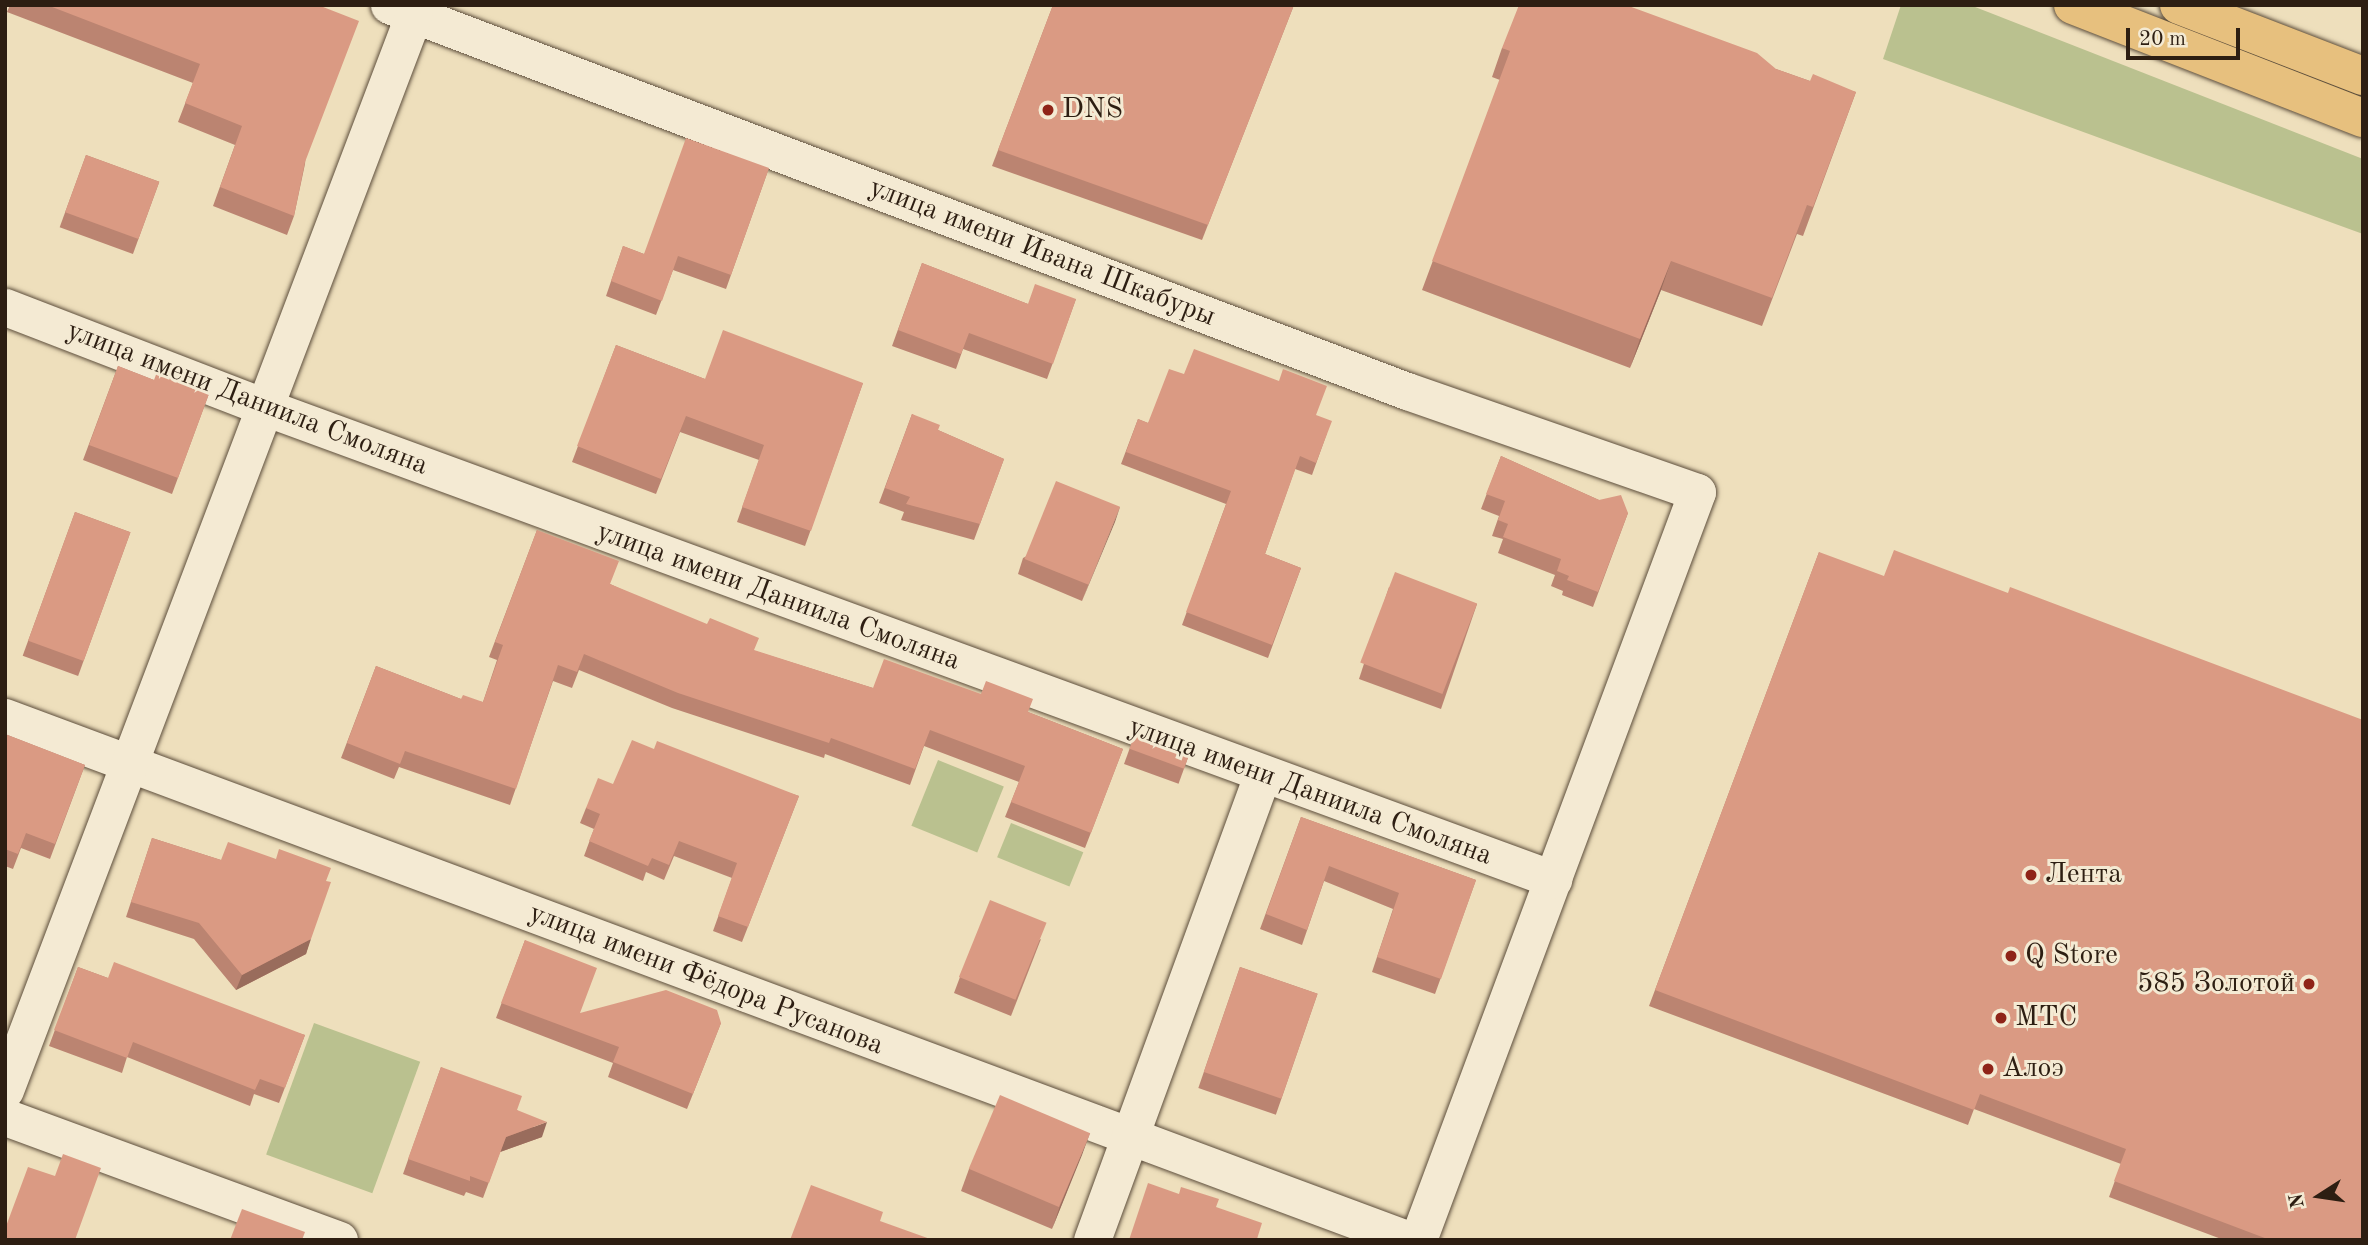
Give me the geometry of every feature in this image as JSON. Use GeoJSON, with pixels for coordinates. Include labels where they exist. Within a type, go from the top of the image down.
{"type":"FeatureCollection","features":[{"type":"Feature","properties":{"kind":"highway"},"geometry":{"type":"LineString","coordinates":[[2073,5],[2363,118]]}},
{"type":"Feature","properties":{"kind":"highway"},"geometry":{"type":"LineString","coordinates":[[2179,5],[2363,76]]}},
{"type":"Feature","properties":{"kind":"street"},"geometry":{"type":"LineString","coordinates":[[5,1090],[267,408],[402,10]]}},
{"type":"Feature","properties":{"kind":"street","name":"улица имени Ивана Шкабуры"},"geometry":{"type":"LineString","coordinates":[[402,10],[1407,391],[1697,492],[1553,879]]}},
{"type":"Feature","properties":{"kind":"street","name":"улица имени Даниила Смоляна"},"geometry":{"type":"LineString","coordinates":[[5,307],[267,408],[1262,776],[1553,879]]}},
{"type":"Feature","properties":{"kind":"street","name":"улица имени Фёдора Русанова"},"geometry":{"type":"LineString","coordinates":[[5,717],[1130,1139],[1409,1240]]}},
{"type":"Feature","properties":{"kind":"street"},"geometry":{"type":"LineString","coordinates":[[1092,1240],[1262,776]]}},
{"type":"Feature","properties":{"kind":"street"},"geometry":{"type":"LineString","coordinates":[[1418,1240],[1553,879]]}},
{"type":"Feature","properties":{"kind":"street"},"geometry":{"type":"LineString","coordinates":[[5,1117],[339,1240]]}},
{"type":"Feature","properties":{"kind":"green space"},"geometry":{"type":"Polygon","coordinates":[[[1901,5],[1970,5],[2363,159],[2363,234],[1883,59],[1901,5]]]}},
{"type":"Feature","properties":{"kind":"green space"},"geometry":{"type":"Polygon","coordinates":[[[938,760],[1004,787],[977,852],[911,826],[938,760]]]}},
{"type":"Feature","properties":{"kind":"green space"},"geometry":{"type":"Polygon","coordinates":[[[1011,823],[1083,852],[1069,887],[997,857],[1011,823]]]}},
{"type":"Feature","properties":{"kind":"green space"},"geometry":{"type":"Polygon","coordinates":[[[314,1023],[420,1062],[372,1193],[266,1155],[314,1023]]]}},
{"type":"Feature","properties":{"kind":"building"},"geometry":{"type":"Polygon","coordinates":[[[47,5],[318,5],[359,21],[305,162],[294,216],[220,187],[242,126],[185,103],[200,64],[47,5]]]}},
{"type":"Feature","properties":{"kind":"building"},"geometry":{"type":"Polygon","coordinates":[[[1053,5],[1294,5],[1208,225],[998,150],[1053,5]]]}},
{"type":"Feature","properties":{"kind":"building"},"geometry":{"type":"Polygon","coordinates":[[[1519,5],[1626,5],[1757,53],[1776,69],[1810,81],[1813,74],[1856,92],[1813,207],[1807,205],[1772,298],[1671,261],[1640,339],[1432,261],[1510,51],[1502,48],[1519,5]]]}},
{"type":"Feature","properties":{"kind":"building"},"geometry":{"type":"Polygon","coordinates":[[[686,138],[769,168],[731,275],[678,256],[662,301],[611,281],[623,246],[644,254],[686,138]]]}},
{"type":"Feature","properties":{"kind":"building"},"geometry":{"type":"Polygon","coordinates":[[[86,155],[159,182],[138,239],[65,212],[86,155]]]}},
{"type":"Feature","properties":{"kind":"building"},"geometry":{"type":"Polygon","coordinates":[[[922,263],[1028,304],[1035,284],[1076,299],[1053,364],[969,333],[961,354],[898,330],[922,263]]]}},
{"type":"Feature","properties":{"kind":"building"},"geometry":{"type":"Polygon","coordinates":[[[723,330],[863,383],[811,531],[742,507],[764,445],[686,416],[661,479],[577,446],[616,345],[705,379],[723,330]]]}},
{"type":"Feature","properties":{"kind":"building"},"geometry":{"type":"Polygon","coordinates":[[[1194,349],[1279,381],[1283,369],[1327,386],[1316,415],[1332,421],[1316,463],[1300,456],[1265,554],[1301,568],[1272,645],[1186,612],[1231,491],[1126,452],[1138,419],[1148,423],[1169,369],[1184,374],[1194,349]]]}},
{"type":"Feature","properties":{"kind":"building"},"geometry":{"type":"Polygon","coordinates":[[[118,366],[154,380],[157,372],[210,391],[178,478],[89,445],[118,366]]]}},
{"type":"Feature","properties":{"kind":"building"},"geometry":{"type":"Polygon","coordinates":[[[912,414],[940,425],[938,430],[1004,459],[980,524],[906,504],[910,497],[885,488],[912,414]]]}},
{"type":"Feature","properties":{"kind":"building"},"geometry":{"type":"Polygon","coordinates":[[[1501,456],[1599,500],[1621,495],[1628,513],[1598,592],[1567,580],[1569,576],[1557,571],[1561,559],[1503,537],[1508,524],[1498,520],[1505,501],[1486,494],[1501,456]]]}},
{"type":"Feature","properties":{"kind":"building"},"geometry":{"type":"Polygon","coordinates":[[[1056,481],[1120,507],[1089,585],[1025,559],[1056,481]]]}},
{"type":"Feature","properties":{"kind":"building"},"geometry":{"type":"Polygon","coordinates":[[[75,512],[130,532],[84,661],[28,641],[75,512]]]}},
{"type":"Feature","properties":{"kind":"building"},"geometry":{"type":"Polygon","coordinates":[[[537,530],[619,561],[610,584],[707,624],[710,618],[759,638],[754,650],[873,688],[884,659],[981,694],[986,681],[1033,699],[1028,712],[1123,749],[1091,833],[1011,802],[1025,766],[930,730],[915,769],[831,738],[829,743],[678,693],[584,654],[577,672],[558,665],[516,789],[405,751],[400,764],[347,743],[376,666],[461,699],[463,695],[483,702],[503,645],[495,642],[537,530]]]}},
{"type":"Feature","properties":{"kind":"building","name":"Лента"},"geometry":{"type":"Polygon","coordinates":[[[1894,550],[2008,593],[2010,587],[2363,720],[2363,1240],[2270,1240],[2114,1181],[2126,1149],[1980,1094],[1974,1110],[1655,990],[1819,552],[1884,576],[1894,550]]]}},
{"type":"Feature","properties":{"kind":"building"},"geometry":{"type":"Polygon","coordinates":[[[1395,572],[1477,604],[1442,694],[1360,663],[1395,572]]]}},
{"type":"Feature","properties":{"kind":"building"},"geometry":{"type":"Polygon","coordinates":[[[1136,731],[1191,751],[1184,769],[1130,749],[1136,731]]]}},
{"type":"Feature","properties":{"kind":"building"},"geometry":{"type":"Polygon","coordinates":[[[5,734],[85,765],[55,844],[26,833],[18,854],[5,849],[5,734]]]}},
{"type":"Feature","properties":{"kind":"building"},"geometry":{"type":"Polygon","coordinates":[[[632,740],[654,749],[657,741],[799,796],[748,927],[718,916],[737,863],[679,841],[669,865],[652,858],[648,866],[589,841],[600,814],[586,808],[598,778],[613,784],[632,740]]]}},
{"type":"Feature","properties":{"kind":"building"},"geometry":{"type":"Polygon","coordinates":[[[1301,817],[1476,880],[1441,979],[1377,957],[1399,893],[1329,866],[1307,930],[1266,914],[1301,817]]]}},
{"type":"Feature","properties":{"kind":"building"},"geometry":{"type":"Polygon","coordinates":[[[152,838],[221,860],[228,842],[276,859],[279,849],[331,868],[326,881],[331,882],[311,939],[242,975],[199,923],[131,902],[152,838]]]}},
{"type":"Feature","properties":{"kind":"building"},"geometry":{"type":"Polygon","coordinates":[[[990,900],[1047,923],[1015,1000],[959,977],[990,900]]]}},
{"type":"Feature","properties":{"kind":"building"},"geometry":{"type":"Polygon","coordinates":[[[525,940],[597,968],[580,1013],[666,990],[717,1010],[721,1023],[693,1094],[613,1062],[619,1047],[501,1003],[525,940]]]}},
{"type":"Feature","properties":{"kind":"building"},"geometry":{"type":"Polygon","coordinates":[[[114,962],[305,1035],[285,1088],[260,1079],[255,1090],[133,1042],[127,1058],[54,1030],[78,967],[108,978],[114,962]]]}},
{"type":"Feature","properties":{"kind":"building"},"geometry":{"type":"Polygon","coordinates":[[[1240,967],[1318,994],[1281,1099],[1204,1072],[1240,967]]]}},
{"type":"Feature","properties":{"kind":"building"},"geometry":{"type":"Polygon","coordinates":[[[441,1067],[522,1096],[517,1110],[547,1122],[506,1137],[489,1183],[470,1176],[470,1181],[408,1159],[441,1067]]]}},
{"type":"Feature","properties":{"kind":"building"},"geometry":{"type":"Polygon","coordinates":[[[1000,1095],[1090,1133],[1059,1207],[969,1169],[1000,1095]]]}},
{"type":"Feature","properties":{"kind":"building"},"geometry":{"type":"Polygon","coordinates":[[[63,1154],[101,1168],[75,1240],[5,1240],[5,1229],[28,1167],[55,1176],[63,1154]]]}},
{"type":"Feature","properties":{"kind":"building"},"geometry":{"type":"Polygon","coordinates":[[[1148,1183],[1179,1194],[1181,1187],[1219,1199],[1216,1207],[1262,1223],[1257,1239],[1260,1240],[1129,1240],[1148,1183]]]}},
{"type":"Feature","properties":{"kind":"building"},"geometry":{"type":"Polygon","coordinates":[[[811,1185],[883,1212],[880,1221],[933,1240],[790,1240],[811,1185]]]}},
{"type":"Feature","properties":{"kind":"building"},"geometry":{"type":"Polygon","coordinates":[[[242,1209],[305,1232],[302,1240],[230,1240],[242,1209]]]}},
{"type":"Feature","properties":{"kind":"place","name":"DNS"},"geometry":{"type":"Point","coordinates":[1048,110]}},
{"type":"Feature","properties":{"kind":"place","name":"Лента"},"geometry":{"type":"Point","coordinates":[2031,875]}},
{"type":"Feature","properties":{"kind":"place","name":"Q Store"},"geometry":{"type":"Point","coordinates":[2011,956]}},
{"type":"Feature","properties":{"kind":"place","name":"585 Золотой"},"geometry":{"type":"Point","coordinates":[2309,984]}},
{"type":"Feature","properties":{"kind":"place","name":"МТС"},"geometry":{"type":"Point","coordinates":[2001,1018]}},
{"type":"Feature","properties":{"kind":"place","name":"Алоэ"},"geometry":{"type":"Point","coordinates":[1988,1069]}}]}
